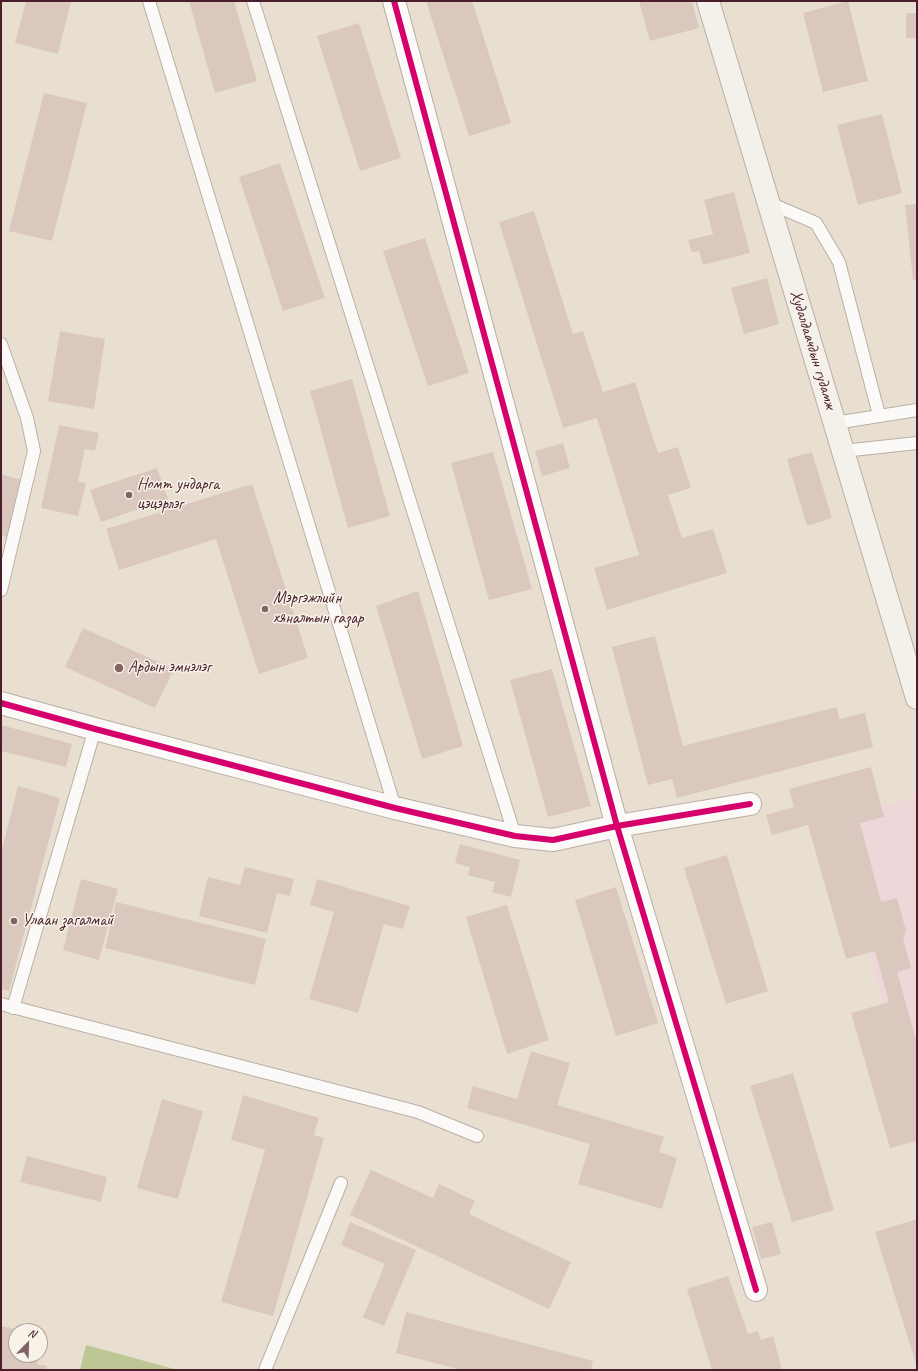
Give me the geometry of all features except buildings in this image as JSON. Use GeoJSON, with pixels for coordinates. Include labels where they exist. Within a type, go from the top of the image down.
{"type":"FeatureCollection","features":[{"type":"Feature","properties":{"kind":"main road","name":"Худалдаачдын гудамж"},"geometry":{"type":"LineString","coordinates":[[708,1],[917,698]]}},
{"type":"Feature","properties":{"kind":"street"},"geometry":{"type":"LineString","coordinates":[[394,1],[617,826],[756,1290]]}},
{"type":"Feature","properties":{"kind":"street"},"geometry":{"type":"LineString","coordinates":[[1,703],[395,808],[515,836],[553,840],[617,826],[750,804]]}},
{"type":"Feature","properties":{"kind":"lane"},"geometry":{"type":"LineString","coordinates":[[150,1],[395,808]]}},
{"type":"Feature","properties":{"kind":"lane"},"geometry":{"type":"LineString","coordinates":[[253,1],[515,836]]}},
{"type":"Feature","properties":{"kind":"lane"},"geometry":{"type":"LineString","coordinates":[[769,203],[816,223],[839,262],[879,415]]}},
{"type":"Feature","properties":{"kind":"lane"},"geometry":{"type":"LineString","coordinates":[[1,344],[27,418],[34,451],[1,590]]}},
{"type":"Feature","properties":{"kind":"lane"},"geometry":{"type":"LineString","coordinates":[[835,422],[917,410]]}},
{"type":"Feature","properties":{"kind":"lane"},"geometry":{"type":"LineString","coordinates":[[843,451],[917,443]]}},
{"type":"Feature","properties":{"kind":"lane"},"geometry":{"type":"LineString","coordinates":[[13,1008],[95,729]]}},
{"type":"Feature","properties":{"kind":"lane"},"geometry":{"type":"LineString","coordinates":[[1,1004],[418,1112],[477,1136]]}},
{"type":"Feature","properties":{"kind":"lane"},"geometry":{"type":"LineString","coordinates":[[265,1370],[341,1183]]}},
{"type":"Feature","properties":{"kind":"shaded area"},"geometry":{"type":"Polygon","coordinates":[[[917,796],[917,1124],[832,821],[917,796]]]}},
{"type":"Feature","properties":{"kind":"green space"},"geometry":{"type":"Polygon","coordinates":[[[86,1345],[178,1370],[80,1370],[86,1345]]]}},
{"type":"Feature","properties":{"kind":"cycle path"},"geometry":{"type":"LineString","coordinates":[[394,1],[617,826],[756,1290]]}},
{"type":"Feature","properties":{"kind":"cycle path"},"geometry":{"type":"LineString","coordinates":[[1,703],[395,808],[515,836],[553,840],[617,826],[750,804]]}},
{"type":"Feature","properties":{"kind":"place","name":"Номт ундарга цэцэрлэг"},"geometry":{"type":"Point","coordinates":[129,495]}},
{"type":"Feature","properties":{"kind":"place","name":"Мэргэжлийн хяналтын газар"},"geometry":{"type":"Point","coordinates":[265,609]}},
{"type":"Feature","properties":{"kind":"place","name":"Ардын эмнэлэг"},"geometry":{"type":"Point","coordinates":[119,668]}},
{"type":"Feature","properties":{"kind":"place","name":"Улаан загалмай"},"geometry":{"type":"Point","coordinates":[14,921]}}]}
